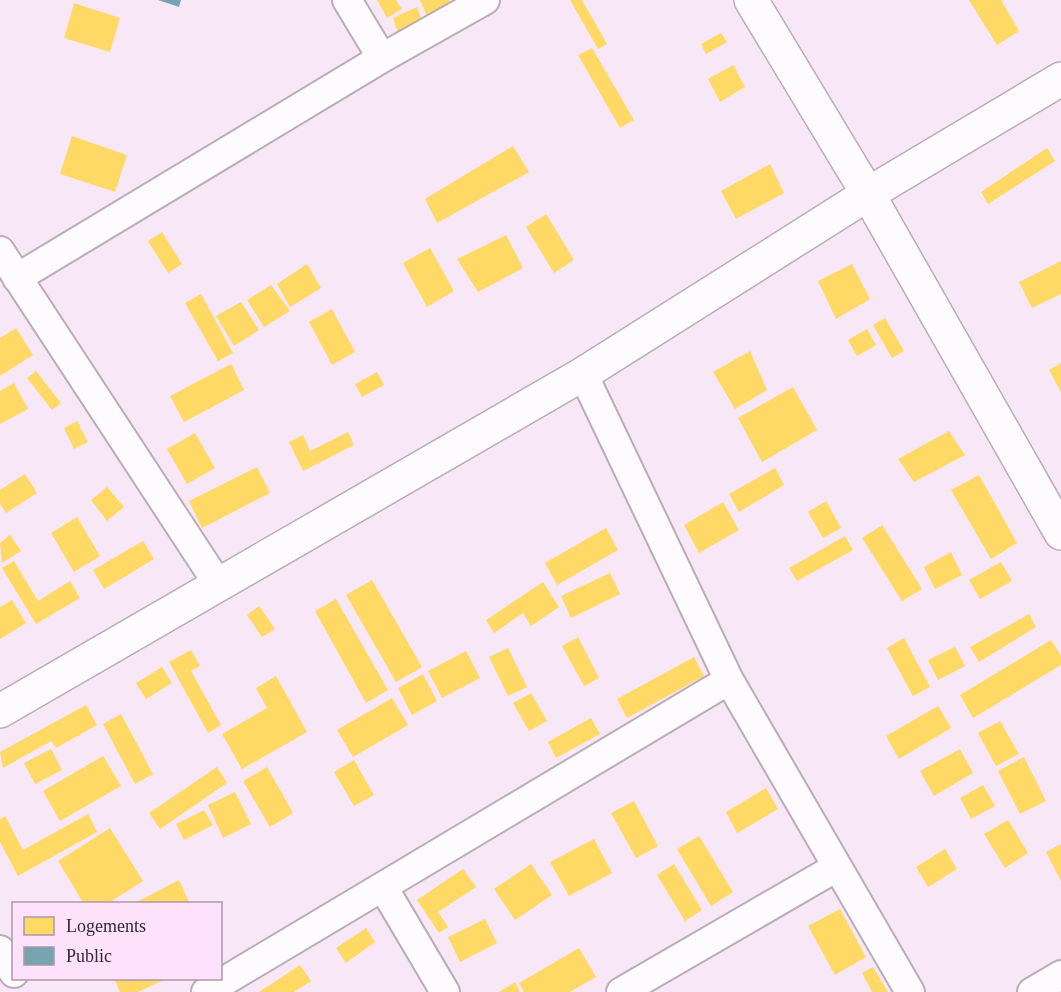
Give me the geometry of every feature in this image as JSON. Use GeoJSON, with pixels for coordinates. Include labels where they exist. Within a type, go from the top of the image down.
{"type":"FeatureCollection","features":[{"type":"Feature","properties":{"kind":"street"},"geometry":{"type":"LineString","coordinates":[[347,0],[382,58]]}},
{"type":"Feature","properties":{"kind":"street"},"geometry":{"type":"LineString","coordinates":[[17,278],[382,58],[485,0]]}},
{"type":"Feature","properties":{"kind":"street"},"geometry":{"type":"LineString","coordinates":[[751,0],[868,194],[1057,518]]}},
{"type":"Feature","properties":{"kind":"street"},"geometry":{"type":"LineString","coordinates":[[0,711],[583,374],[868,194],[1061,79]]}},
{"type":"Feature","properties":{"kind":"street"},"geometry":{"type":"LineString","coordinates":[[0,251],[218,584]]}},
{"type":"Feature","properties":{"kind":"street"},"geometry":{"type":"LineString","coordinates":[[583,374],[729,680],[910,992]]}},
{"type":"Feature","properties":{"kind":"street"},"geometry":{"type":"LineString","coordinates":[[206,992],[729,680]]}},
{"type":"Feature","properties":{"kind":"street"},"geometry":{"type":"LineString","coordinates":[[621,992],[837,867]]}},
{"type":"Feature","properties":{"kind":"street"},"geometry":{"type":"LineString","coordinates":[[383,886],[445,992]]}},
{"type":"Feature","properties":{"kind":"street"},"geometry":{"type":"LineString","coordinates":[[0,950],[12,970]]}},
{"type":"Feature","properties":{"kind":"street"},"geometry":{"type":"LineString","coordinates":[[1032,992],[1061,975]]}},
{"type":"Feature","properties":{"kind":"building: Logements"},"geometry":{"type":"Polygon","coordinates":[[[377,0],[396,0],[402,9],[387,18],[377,0]]]}},
{"type":"Feature","properties":{"kind":"building: Logements"},"geometry":{"type":"Polygon","coordinates":[[[420,0],[449,0],[451,4],[427,16],[420,0]]]}},
{"type":"Feature","properties":{"kind":"building: Logements"},"geometry":{"type":"Polygon","coordinates":[[[570,0],[582,0],[607,44],[598,49],[570,0]]]}},
{"type":"Feature","properties":{"kind":"building: Logements"},"geometry":{"type":"Polygon","coordinates":[[[969,0],[1001,0],[1019,31],[997,45],[969,0]]]}},
{"type":"Feature","properties":{"kind":"building: Logements"},"geometry":{"type":"Polygon","coordinates":[[[74,3],[120,18],[110,52],[64,38],[74,3]]]}},
{"type":"Feature","properties":{"kind":"building: Logements"},"geometry":{"type":"Polygon","coordinates":[[[417,7],[422,21],[398,33],[393,18],[417,7]]]}},
{"type":"Feature","properties":{"kind":"building: Logements"},"geometry":{"type":"Polygon","coordinates":[[[721,33],[727,42],[706,54],[701,44],[721,33]]]}},
{"type":"Feature","properties":{"kind":"building: Logements"},"geometry":{"type":"Polygon","coordinates":[[[592,48],[634,120],[620,128],[578,55],[592,48]]]}},
{"type":"Feature","properties":{"kind":"building: Logements"},"geometry":{"type":"Polygon","coordinates":[[[733,65],[745,87],[720,102],[708,79],[733,65]]]}},
{"type":"Feature","properties":{"kind":"building: Logements"},"geometry":{"type":"Polygon","coordinates":[[[72,136],[127,155],[115,192],[60,174],[72,136]]]}},
{"type":"Feature","properties":{"kind":"building: Logements"},"geometry":{"type":"Polygon","coordinates":[[[513,146],[529,172],[437,223],[425,199],[513,146]]]}},
{"type":"Feature","properties":{"kind":"building: Logements"},"geometry":{"type":"Polygon","coordinates":[[[1047,148],[1055,161],[988,204],[981,192],[1047,148]]]}},
{"type":"Feature","properties":{"kind":"building: Logements"},"geometry":{"type":"Polygon","coordinates":[[[770,164],[784,193],[736,219],[721,191],[770,164]]]}},
{"type":"Feature","properties":{"kind":"building: Logements"},"geometry":{"type":"Polygon","coordinates":[[[546,214],[574,260],[554,273],[526,227],[546,214]]]}},
{"type":"Feature","properties":{"kind":"building: Logements"},"geometry":{"type":"Polygon","coordinates":[[[162,232],[182,264],[168,273],[148,241],[162,232]]]}},
{"type":"Feature","properties":{"kind":"building: Logements"},"geometry":{"type":"Polygon","coordinates":[[[506,235],[523,268],[478,292],[457,259],[506,235]]]}},
{"type":"Feature","properties":{"kind":"building: Logements"},"geometry":{"type":"Polygon","coordinates":[[[430,248],[454,291],[427,307],[403,263],[430,248]]]}},
{"type":"Feature","properties":{"kind":"building: Logements"},"geometry":{"type":"Polygon","coordinates":[[[1061,261],[1061,294],[1032,308],[1019,282],[1061,261]]]}},
{"type":"Feature","properties":{"kind":"building: Logements"},"geometry":{"type":"Polygon","coordinates":[[[307,264],[321,288],[290,307],[277,284],[307,264]]]}},
{"type":"Feature","properties":{"kind":"building: Logements"},"geometry":{"type":"Polygon","coordinates":[[[852,264],[870,299],[836,319],[818,281],[852,264]]]}},
{"type":"Feature","properties":{"kind":"building: Logements"},"geometry":{"type":"Polygon","coordinates":[[[271,285],[290,311],[264,327],[247,300],[271,285]]]}},
{"type":"Feature","properties":{"kind":"building: Logements"},"geometry":{"type":"Polygon","coordinates":[[[201,294],[233,353],[218,361],[185,303],[201,294]]]}},
{"type":"Feature","properties":{"kind":"building: Logements"},"geometry":{"type":"Polygon","coordinates":[[[241,302],[259,330],[234,346],[216,316],[241,302]]]}},
{"type":"Feature","properties":{"kind":"building: Logements"},"geometry":{"type":"Polygon","coordinates":[[[332,309],[355,352],[332,365],[309,322],[332,309]]]}},
{"type":"Feature","properties":{"kind":"building: Logements"},"geometry":{"type":"Polygon","coordinates":[[[885,318],[904,351],[892,358],[873,325],[885,318]]]}},
{"type":"Feature","properties":{"kind":"building: Logements"},"geometry":{"type":"Polygon","coordinates":[[[16,328],[33,355],[0,376],[0,338],[16,328]]]}},
{"type":"Feature","properties":{"kind":"building: Logements"},"geometry":{"type":"Polygon","coordinates":[[[867,329],[876,345],[857,356],[848,340],[867,329]]]}},
{"type":"Feature","properties":{"kind":"building: Logements"},"geometry":{"type":"Polygon","coordinates":[[[750,351],[767,390],[735,409],[713,372],[750,351]]]}},
{"type":"Feature","properties":{"kind":"building: Logements"},"geometry":{"type":"Polygon","coordinates":[[[1061,363],[1061,392],[1049,370],[1061,363]]]}},
{"type":"Feature","properties":{"kind":"building: Logements"},"geometry":{"type":"Polygon","coordinates":[[[231,364],[244,390],[184,422],[170,396],[231,364]]]}},
{"type":"Feature","properties":{"kind":"building: Logements"},"geometry":{"type":"Polygon","coordinates":[[[36,371],[61,403],[52,410],[27,378],[36,371]]]}},
{"type":"Feature","properties":{"kind":"building: Logements"},"geometry":{"type":"Polygon","coordinates":[[[377,372],[384,385],[362,397],[355,384],[377,372]]]}},
{"type":"Feature","properties":{"kind":"building: Logements"},"geometry":{"type":"Polygon","coordinates":[[[14,383],[28,409],[0,424],[0,391],[14,383]]]}},
{"type":"Feature","properties":{"kind":"building: Logements"},"geometry":{"type":"Polygon","coordinates":[[[793,387],[817,430],[762,462],[738,418],[793,387]]]}},
{"type":"Feature","properties":{"kind":"building: Logements"},"geometry":{"type":"Polygon","coordinates":[[[77,421],[88,442],[74,449],[64,428],[77,421]]]}},
{"type":"Feature","properties":{"kind":"building: Logements"},"geometry":{"type":"Polygon","coordinates":[[[949,431],[965,455],[914,482],[898,459],[949,431]]]}},
{"type":"Feature","properties":{"kind":"building: Logements"},"geometry":{"type":"Polygon","coordinates":[[[348,432],[354,445],[303,471],[289,442],[303,435],[310,451],[348,432]]]}},
{"type":"Feature","properties":{"kind":"building: Logements"},"geometry":{"type":"Polygon","coordinates":[[[195,433],[215,468],[187,484],[167,449],[195,433]]]}},
{"type":"Feature","properties":{"kind":"building: Logements"},"geometry":{"type":"Polygon","coordinates":[[[257,467],[270,493],[202,528],[189,501],[257,467]]]}},
{"type":"Feature","properties":{"kind":"building: Logements"},"geometry":{"type":"Polygon","coordinates":[[[775,468],[784,485],[739,512],[729,494],[775,468]]]}},
{"type":"Feature","properties":{"kind":"building: Logements"},"geometry":{"type":"Polygon","coordinates":[[[25,474],[37,493],[6,513],[0,504],[0,490],[25,474]]]}},
{"type":"Feature","properties":{"kind":"building: Logements"},"geometry":{"type":"Polygon","coordinates":[[[979,475],[1017,543],[991,559],[951,490],[979,475]]]}},
{"type":"Feature","properties":{"kind":"building: Logements"},"geometry":{"type":"Polygon","coordinates":[[[107,487],[124,507],[107,521],[91,500],[107,487]]]}},
{"type":"Feature","properties":{"kind":"building: Logements"},"geometry":{"type":"Polygon","coordinates":[[[826,501],[841,528],[823,538],[808,512],[826,501]]]}},
{"type":"Feature","properties":{"kind":"building: Logements"},"geometry":{"type":"Polygon","coordinates":[[[723,502],[739,530],[699,553],[684,525],[723,502]]]}},
{"type":"Feature","properties":{"kind":"building: Logements"},"geometry":{"type":"Polygon","coordinates":[[[77,517],[100,556],[74,572],[51,533],[77,517]]]}},
{"type":"Feature","properties":{"kind":"building: Logements"},"geometry":{"type":"Polygon","coordinates":[[[882,525],[922,589],[902,601],[862,538],[882,525]]]}},
{"type":"Feature","properties":{"kind":"building: Logements"},"geometry":{"type":"Polygon","coordinates":[[[606,528],[618,550],[557,585],[545,563],[606,528]]]}},
{"type":"Feature","properties":{"kind":"building: Logements"},"geometry":{"type":"Polygon","coordinates":[[[10,535],[21,551],[2,563],[0,543],[10,535]]]}},
{"type":"Feature","properties":{"kind":"building: Logements"},"geometry":{"type":"Polygon","coordinates":[[[845,536],[853,550],[797,581],[789,568],[845,536]]]}},
{"type":"Feature","properties":{"kind":"building: Logements"},"geometry":{"type":"Polygon","coordinates":[[[143,541],[154,559],[104,589],[93,570],[143,541]]]}},
{"type":"Feature","properties":{"kind":"building: Logements"},"geometry":{"type":"Polygon","coordinates":[[[951,552],[962,575],[935,589],[924,567],[951,552]]]}},
{"type":"Feature","properties":{"kind":"building: Logements"},"geometry":{"type":"Polygon","coordinates":[[[14,561],[38,601],[70,581],[80,598],[36,624],[2,568],[14,561]]]}},
{"type":"Feature","properties":{"kind":"building: Logements"},"geometry":{"type":"Polygon","coordinates":[[[1001,562],[1012,581],[980,599],[969,580],[1001,562]]]}},
{"type":"Feature","properties":{"kind":"building: Logements"},"geometry":{"type":"Polygon","coordinates":[[[610,573],[620,594],[571,618],[561,596],[610,573]]]}},
{"type":"Feature","properties":{"kind":"building: Logements"},"geometry":{"type":"Polygon","coordinates":[[[372,580],[422,667],[396,682],[346,595],[372,580]]]}},
{"type":"Feature","properties":{"kind":"building: Logements"},"geometry":{"type":"Polygon","coordinates":[[[543,582],[559,607],[531,626],[523,613],[494,633],[486,620],[543,582]]]}},
{"type":"Feature","properties":{"kind":"building: Logements"},"geometry":{"type":"Polygon","coordinates":[[[336,599],[388,690],[366,703],[315,611],[336,599]]]}},
{"type":"Feature","properties":{"kind":"building: Logements"},"geometry":{"type":"Polygon","coordinates":[[[12,600],[26,623],[0,639],[0,607],[12,600]]]}},
{"type":"Feature","properties":{"kind":"building: Logements"},"geometry":{"type":"Polygon","coordinates":[[[259,606],[275,629],[262,637],[247,615],[259,606]]]}},
{"type":"Feature","properties":{"kind":"building: Logements"},"geometry":{"type":"Polygon","coordinates":[[[1029,614],[1036,627],[979,662],[970,647],[1029,614]]]}},
{"type":"Feature","properties":{"kind":"building: Logements"},"geometry":{"type":"Polygon","coordinates":[[[578,637],[599,678],[584,686],[562,646],[578,637]]]}},
{"type":"Feature","properties":{"kind":"building: Logements"},"geometry":{"type":"Polygon","coordinates":[[[904,638],[930,687],[913,696],[887,648],[904,638]]]}},
{"type":"Feature","properties":{"kind":"building: Logements"},"geometry":{"type":"Polygon","coordinates":[[[1051,640],[1061,656],[1061,665],[973,718],[960,695],[1051,640]]]}},
{"type":"Feature","properties":{"kind":"building: Logements"},"geometry":{"type":"Polygon","coordinates":[[[955,647],[965,666],[938,680],[928,660],[955,647]]]}},
{"type":"Feature","properties":{"kind":"building: Logements"},"geometry":{"type":"Polygon","coordinates":[[[508,648],[527,687],[508,696],[489,657],[508,648]]]}},
{"type":"Feature","properties":{"kind":"building: Logements"},"geometry":{"type":"Polygon","coordinates":[[[191,650],[200,666],[191,671],[221,725],[208,733],[169,662],[191,650]]]}},
{"type":"Feature","properties":{"kind":"building: Logements"},"geometry":{"type":"Polygon","coordinates":[[[466,651],[480,678],[442,698],[428,671],[466,651]]]}},
{"type":"Feature","properties":{"kind":"building: Logements"},"geometry":{"type":"Polygon","coordinates":[[[694,657],[704,676],[627,718],[617,699],[694,657]]]}},
{"type":"Feature","properties":{"kind":"building: Logements"},"geometry":{"type":"Polygon","coordinates":[[[162,667],[172,683],[146,699],[136,683],[162,667]]]}},
{"type":"Feature","properties":{"kind":"building: Logements"},"geometry":{"type":"Polygon","coordinates":[[[423,674],[437,701],[412,715],[398,688],[423,674]]]}},
{"type":"Feature","properties":{"kind":"building: Logements"},"geometry":{"type":"Polygon","coordinates":[[[276,676],[307,732],[242,769],[222,734],[267,708],[256,688],[276,676]]]}},
{"type":"Feature","properties":{"kind":"building: Logements"},"geometry":{"type":"Polygon","coordinates":[[[531,693],[547,721],[529,731],[513,703],[531,693]]]}},
{"type":"Feature","properties":{"kind":"building: Logements"},"geometry":{"type":"Polygon","coordinates":[[[392,698],[408,725],[353,757],[337,730],[392,698]]]}},
{"type":"Feature","properties":{"kind":"building: Logements"},"geometry":{"type":"Polygon","coordinates":[[[86,705],[97,725],[56,748],[51,741],[3,768],[0,752],[86,705]]]}},
{"type":"Feature","properties":{"kind":"building: Logements"},"geometry":{"type":"Polygon","coordinates":[[[938,706],[951,728],[899,759],[886,736],[938,706]]]}},
{"type":"Feature","properties":{"kind":"building: Logements"},"geometry":{"type":"Polygon","coordinates":[[[121,714],[153,774],[135,784],[103,724],[121,714]]]}},
{"type":"Feature","properties":{"kind":"building: Logements"},"geometry":{"type":"Polygon","coordinates":[[[591,718],[600,734],[556,758],[548,742],[591,718]]]}},
{"type":"Feature","properties":{"kind":"building: Logements"},"geometry":{"type":"Polygon","coordinates":[[[1000,721],[1019,754],[996,766],[978,733],[1000,721]]]}},
{"type":"Feature","properties":{"kind":"building: Logements"},"geometry":{"type":"Polygon","coordinates":[[[51,749],[62,770],[35,784],[24,763],[51,749]]]}},
{"type":"Feature","properties":{"kind":"building: Logements"},"geometry":{"type":"Polygon","coordinates":[[[960,749],[973,773],[934,796],[920,771],[960,749]]]}},
{"type":"Feature","properties":{"kind":"building: Logements"},"geometry":{"type":"Polygon","coordinates":[[[103,756],[121,786],[60,821],[43,791],[103,756]]]}},
{"type":"Feature","properties":{"kind":"building: Logements"},"geometry":{"type":"Polygon","coordinates":[[[1024,757],[1046,801],[1020,814],[998,771],[1024,757]]]}},
{"type":"Feature","properties":{"kind":"building: Logements"},"geometry":{"type":"Polygon","coordinates":[[[354,760],[374,795],[354,806],[334,772],[354,760]]]}},
{"type":"Feature","properties":{"kind":"building: Logements"},"geometry":{"type":"Polygon","coordinates":[[[217,767],[227,783],[160,829],[149,813],[217,767]]]}},
{"type":"Feature","properties":{"kind":"building: Logements"},"geometry":{"type":"Polygon","coordinates":[[[267,767],[293,813],[270,827],[243,781],[267,767]]]}},
{"type":"Feature","properties":{"kind":"building: Logements"},"geometry":{"type":"Polygon","coordinates":[[[983,785],[995,806],[971,819],[960,798],[983,785]]]}},
{"type":"Feature","properties":{"kind":"building: Logements"},"geometry":{"type":"Polygon","coordinates":[[[766,788],[778,809],[737,833],[726,812],[766,788]]]}},
{"type":"Feature","properties":{"kind":"building: Logements"},"geometry":{"type":"Polygon","coordinates":[[[235,792],[251,824],[223,838],[208,805],[235,792]]]}},
{"type":"Feature","properties":{"kind":"building: Logements"},"geometry":{"type":"Polygon","coordinates":[[[634,801],[658,846],[636,858],[611,813],[634,801]]]}},
{"type":"Feature","properties":{"kind":"building: Logements"},"geometry":{"type":"Polygon","coordinates":[[[204,810],[213,825],[184,840],[176,824],[204,810]]]}},
{"type":"Feature","properties":{"kind":"building: Logements"},"geometry":{"type":"Polygon","coordinates":[[[88,814],[97,832],[18,876],[0,842],[0,819],[5,816],[23,850],[88,814]]]}},
{"type":"Feature","properties":{"kind":"building: Logements"},"geometry":{"type":"Polygon","coordinates":[[[1008,820],[1028,853],[1005,868],[984,834],[1008,820]]]}},
{"type":"Feature","properties":{"kind":"building: Logements"},"geometry":{"type":"Polygon","coordinates":[[[110,828],[143,881],[110,902],[83,902],[58,861],[110,828]]]}},
{"type":"Feature","properties":{"kind":"building: Logements"},"geometry":{"type":"Polygon","coordinates":[[[699,836],[733,892],[711,906],[677,849],[699,836]]]}},
{"type":"Feature","properties":{"kind":"building: Logements"},"geometry":{"type":"Polygon","coordinates":[[[594,839],[612,873],[569,896],[550,862],[594,839]]]}},
{"type":"Feature","properties":{"kind":"building: Logements"},"geometry":{"type":"Polygon","coordinates":[[[1061,844],[1061,881],[1046,852],[1061,844]]]}},
{"type":"Feature","properties":{"kind":"building: Logements"},"geometry":{"type":"Polygon","coordinates":[[[945,849],[957,869],[928,887],[916,867],[945,849]]]}},
{"type":"Feature","properties":{"kind":"building: Logements"},"geometry":{"type":"Polygon","coordinates":[[[531,864],[552,895],[515,920],[494,889],[531,864]]]}},
{"type":"Feature","properties":{"kind":"building: Logements"},"geometry":{"type":"Polygon","coordinates":[[[674,864],[702,910],[685,921],[657,875],[674,864]]]}},
{"type":"Feature","properties":{"kind":"building: Logements"},"geometry":{"type":"Polygon","coordinates":[[[463,869],[476,887],[438,912],[448,927],[439,933],[417,900],[463,869]]]}},
{"type":"Feature","properties":{"kind":"building: Logements"},"geometry":{"type":"Polygon","coordinates":[[[179,880],[189,902],[137,902],[179,880]]]}},
{"type":"Feature","properties":{"kind":"building: Logements"},"geometry":{"type":"Polygon","coordinates":[[[840,909],[866,957],[835,975],[808,926],[840,909]]]}},
{"type":"Feature","properties":{"kind":"building: Logements"},"geometry":{"type":"Polygon","coordinates":[[[485,919],[497,943],[460,962],[448,937],[485,919]]]}},
{"type":"Feature","properties":{"kind":"building: Logements"},"geometry":{"type":"Polygon","coordinates":[[[366,928],[375,942],[346,963],[336,948],[366,928]]]}},
{"type":"Feature","properties":{"kind":"building: Logements"},"geometry":{"type":"Polygon","coordinates":[[[579,948],[596,977],[570,992],[524,992],[519,983],[579,948]]]}},
{"type":"Feature","properties":{"kind":"building: Logements"},"geometry":{"type":"Polygon","coordinates":[[[300,965],[311,981],[294,992],[259,992],[300,965]]]}},
{"type":"Feature","properties":{"kind":"building: Logements"},"geometry":{"type":"Polygon","coordinates":[[[873,967],[888,992],[872,992],[862,973],[873,967]]]}},
{"type":"Feature","properties":{"kind":"building: Logements"},"geometry":{"type":"Polygon","coordinates":[[[115,980],[164,980],[138,992],[120,992],[115,980]]]}},
{"type":"Feature","properties":{"kind":"building: Logements"},"geometry":{"type":"Polygon","coordinates":[[[515,982],[520,992],[499,992],[515,982]]]}},
{"type":"Feature","properties":{"kind":"building: Public"},"geometry":{"type":"Polygon","coordinates":[[[158,0],[181,0],[179,7],[158,0]]]}}]}
